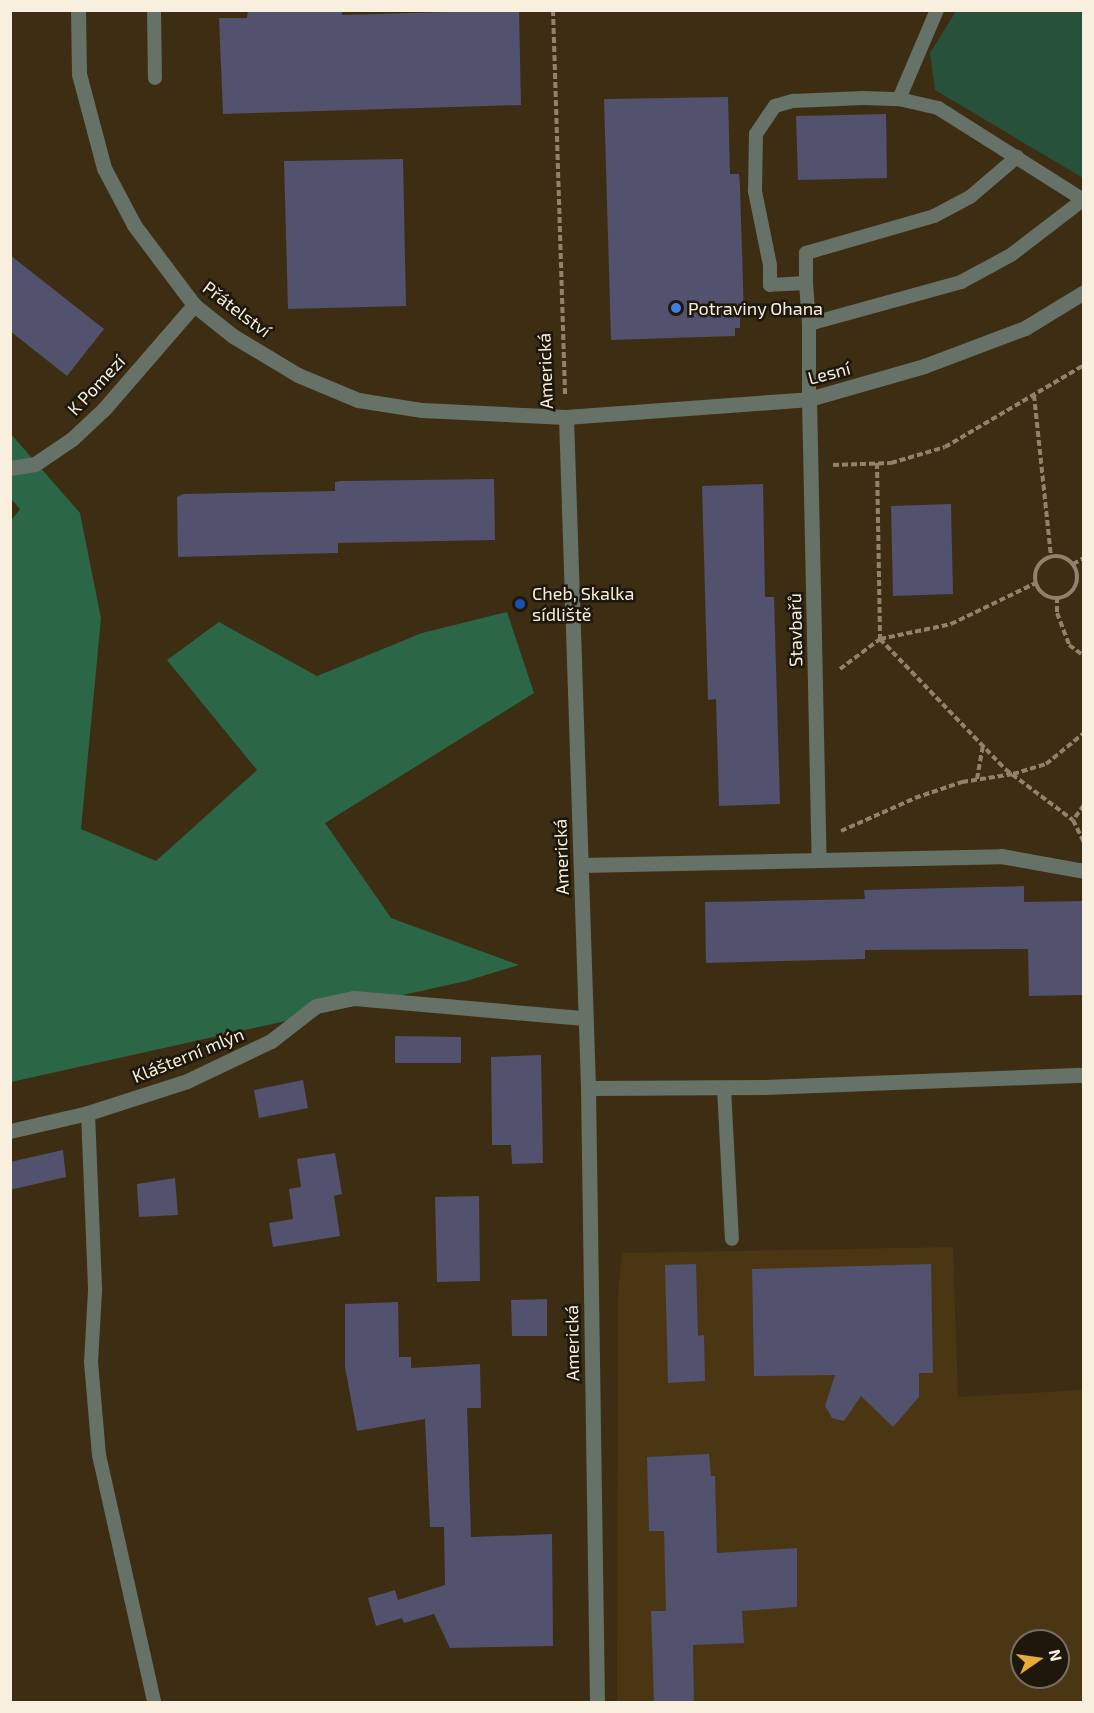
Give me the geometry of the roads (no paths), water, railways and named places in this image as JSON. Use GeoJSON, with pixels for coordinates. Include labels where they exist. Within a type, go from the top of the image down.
{"type":"FeatureCollection","features":[{"type":"Feature","properties":{"kind":"street","name":"Přátelství"},"geometry":{"type":"LineString","coordinates":[[78,10],[79,74],[104,168],[134,225],[194,305],[233,336],[298,375],[358,400],[422,410],[566,417]]}},
{"type":"Feature","properties":{"kind":"street","name":"Lesní"},"geometry":{"type":"LineString","coordinates":[[566,417],[809,399],[924,366],[1025,328],[1083,292]]}},
{"type":"Feature","properties":{"kind":"street","name":"K Pomezí"},"geometry":{"type":"LineString","coordinates":[[10,468],[35,464],[72,439],[104,410],[194,305]]}},
{"type":"Feature","properties":{"kind":"street","name":"Stavbařů"},"geometry":{"type":"LineString","coordinates":[[809,399],[819,860]]}},
{"type":"Feature","properties":{"kind":"street","name":"Americká"},"geometry":{"type":"LineString","coordinates":[[566,417],[588,1088],[597,1702]]}},
{"type":"Feature","properties":{"kind":"street"},"geometry":{"type":"LineString","coordinates":[[581,865],[1001,856],[1083,871]]}},
{"type":"Feature","properties":{"kind":"street","name":"Klášterní mlýn"},"geometry":{"type":"LineString","coordinates":[[10,1131],[88,1113],[238,1060],[271,1041],[316,1005],[354,998],[584,1018]]}},
{"type":"Feature","properties":{"kind":"street"},"geometry":{"type":"LineString","coordinates":[[588,1088],[724,1088],[1083,1075]]}},
{"type":"Feature","properties":{"kind":"lane"},"geometry":{"type":"LineString","coordinates":[[154,10],[155,78]]}},
{"type":"Feature","properties":{"kind":"lane"},"geometry":{"type":"LineString","coordinates":[[899,99],[937,10]]}},
{"type":"Feature","properties":{"kind":"lane"},"geometry":{"type":"LineString","coordinates":[[806,283],[770,285],[770,265],[755,191],[756,134],[775,106],[793,101],[899,99],[938,108],[1083,199],[1011,255],[961,282],[808,324]]}},
{"type":"Feature","properties":{"kind":"lane"},"geometry":{"type":"LineString","coordinates":[[809,399],[806,253],[934,216],[970,197],[1017,158]]}},
{"type":"Feature","properties":{"kind":"lane"},"geometry":{"type":"LineString","coordinates":[[724,1088],[732,1239]]}},
{"type":"Feature","properties":{"kind":"lane"},"geometry":{"type":"LineString","coordinates":[[88,1113],[95,1291],[91,1362],[99,1455],[154,1702]]}},
{"type":"Feature","properties":{"kind":"place","name":"Potraviny Ohana"},"geometry":{"type":"Point","coordinates":[676,308]}},
{"type":"Feature","properties":{"kind":"place","name":"Cheb, Skalka sídliště"},"geometry":{"type":"Point","coordinates":[520,604]}}]}
